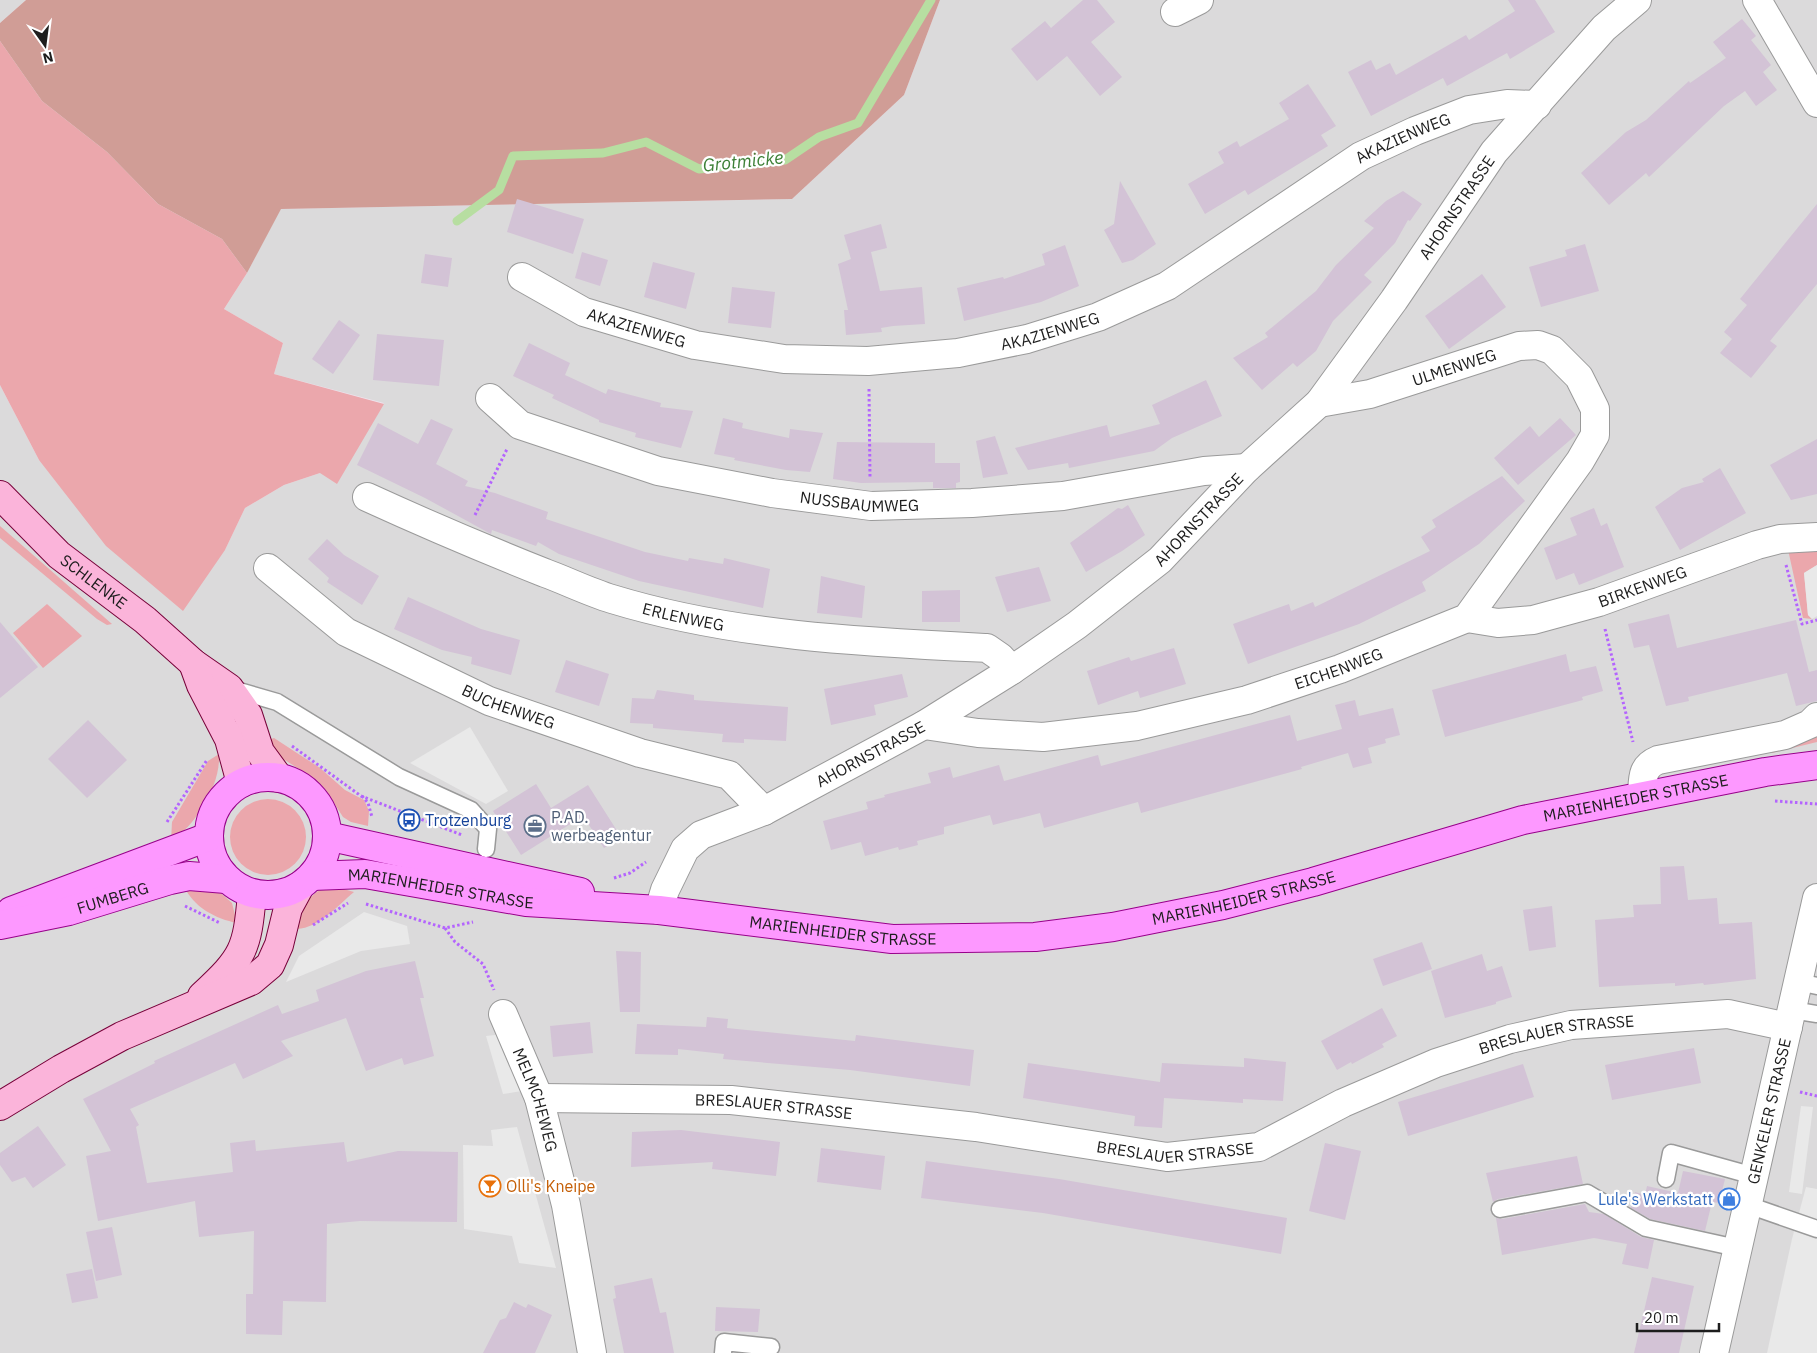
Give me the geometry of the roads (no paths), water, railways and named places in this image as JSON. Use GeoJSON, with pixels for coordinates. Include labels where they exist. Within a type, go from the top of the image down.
{"type":"FeatureCollection","features":[{"type":"Feature","properties":{"kind":"main road","name":"SCHLENKE"},"geometry":{"type":"LineString","coordinates":[[0,495],[59,555],[145,620],[193,663],[230,688],[248,715],[260,752],[279,778]]}},
{"type":"Feature","properties":{"kind":"main road","name":"SCHLENKE"},"geometry":{"type":"LineString","coordinates":[[193,663],[201,686],[229,739],[241,783]]}},
{"type":"Feature","properties":{"kind":"main road","name":"MARIENHEIDER STRASSE"},"geometry":{"type":"LineString","coordinates":[[306,881],[365,874],[446,890],[526,902],[660,910],[892,939],[1035,937],[1113,927],[1223,905],[1313,882],[1643,783],[1817,766]]}},
{"type":"Feature","properties":{"kind":"main road"},"geometry":{"type":"LineString","coordinates":[[0,1106],[61,1069],[122,1036],[251,981],[270,965],[279,944],[288,908],[306,881],[325,851],[327,836],[323,814],[310,794],[290,781],[279,778],[260,777],[241,783],[221,800],[209,824],[210,853],[216,867],[226,879],[252,894],[269,896],[285,893],[306,881]]}},
{"type":"Feature","properties":{"kind":"main road","name":"MARIENHEIDER STRASSE"},"geometry":{"type":"LineString","coordinates":[[327,836],[660,910]]}},
{"type":"Feature","properties":{"kind":"main road","name":"FUMBERG"},"geometry":{"type":"LineString","coordinates":[[0,915],[56,892],[208,837]]}},
{"type":"Feature","properties":{"kind":"main road","name":"FUMBERG"},"geometry":{"type":"LineString","coordinates":[[0,925],[68,911],[189,876],[226,879]]}},
{"type":"Feature","properties":{"kind":"main road"},"geometry":{"type":"LineString","coordinates":[[190,1007],[239,958],[249,931],[252,894]]}},
{"type":"Feature","properties":{"kind":"street"},"geometry":{"type":"LineString","coordinates":[[1175,12],[1199,0]]}},
{"type":"Feature","properties":{"kind":"street","name":"AHORNSTRASSE"},"geometry":{"type":"LineString","coordinates":[[660,910],[664,890],[685,849],[693,840],[716,828],[764,811],[924,725],[1012,670],[1078,625],[1160,560],[1247,468],[1319,402],[1394,300],[1494,152],[1604,28],[1638,0]]}},
{"type":"Feature","properties":{"kind":"street"},"geometry":{"type":"LineString","coordinates":[[1757,0],[1817,103]]}},
{"type":"Feature","properties":{"kind":"street","name":"AKAZIENWEG"},"geometry":{"type":"LineString","coordinates":[[522,277],[584,312],[695,345],[784,360],[868,361],[958,353],[1027,339],[1098,317],[1167,286],[1361,156],[1415,130],[1469,110],[1507,104],[1537,105]]}},
{"type":"Feature","properties":{"kind":"street","name":"ULMENWEG"},"geometry":{"type":"LineString","coordinates":[[1319,402],[1370,394],[1519,346],[1538,345],[1552,350],[1579,377],[1595,408],[1595,435],[1580,461],[1467,618]]}},
{"type":"Feature","properties":{"kind":"street","name":"NUSSBAUMWEG"},"geometry":{"type":"LineString","coordinates":[[490,398],[520,425],[658,471],[772,493],[871,506],[972,504],[1063,496],[1204,471],[1247,468]]}},
{"type":"Feature","properties":{"kind":"street","name":"ERLENWEG"},"geometry":{"type":"LineString","coordinates":[[367,497],[463,540],[612,599],[685,617],[779,633],[864,642],[987,648],[1000,657],[1012,670]]}},
{"type":"Feature","properties":{"kind":"street","name":"BIRKENWEG"},"geometry":{"type":"LineString","coordinates":[[1467,618],[1498,623],[1533,620],[1599,602],[1780,539],[1817,538]]}},
{"type":"Feature","properties":{"kind":"street","name":"BUCHENWEG"},"geometry":{"type":"LineString","coordinates":[[268,568],[346,632],[354,636],[489,701],[640,753],[729,775],[764,811]]}},
{"type":"Feature","properties":{"kind":"street","name":"EICHENWEG"},"geometry":{"type":"LineString","coordinates":[[924,725],[978,733],[1043,737],[1137,726],[1247,700],[1340,669],[1467,618]]}},
{"type":"Feature","properties":{"kind":"street"},"geometry":{"type":"LineString","coordinates":[[1643,783],[1649,763],[1785,735],[1810,724],[1817,717]]}},
{"type":"Feature","properties":{"kind":"street","name":"GENKELER STRASSE"},"geometry":{"type":"LineString","coordinates":[[1714,1353],[1754,1176],[1807,984],[1817,898]]}},
{"type":"Feature","properties":{"kind":"street","name":"MELMCHEWEG"},"geometry":{"type":"LineString","coordinates":[[504,1014],[539,1098],[566,1205],[592,1353]]}},
{"type":"Feature","properties":{"kind":"street","name":"BRESLAUER STRASSE"},"geometry":{"type":"LineString","coordinates":[[539,1098],[731,1100],[976,1127],[1167,1157],[1259,1147],[1343,1103],[1436,1063],[1510,1039],[1571,1025],[1728,1014],[1799,1017]]}},
{"type":"Feature","properties":{"kind":"lane"},"geometry":{"type":"LineString","coordinates":[[230,688],[277,702],[399,777],[471,810],[488,829],[486,849]]}},
{"type":"Feature","properties":{"kind":"lane"},"geometry":{"type":"LineString","coordinates":[[1666,1179],[1670,1153],[1754,1176]]}},
{"type":"Feature","properties":{"kind":"lane"},"geometry":{"type":"LineString","coordinates":[[1500,1209],[1587,1193],[1646,1228],[1737,1248]]}},
{"type":"Feature","properties":{"kind":"lane"},"geometry":{"type":"LineString","coordinates":[[1748,1205],[1817,1229]]}},
{"type":"Feature","properties":{"kind":"lane"},"geometry":{"type":"LineString","coordinates":[[723,1353],[724,1342],[771,1346]]}},
{"type":"Feature","properties":{"kind":"waterway","name":"Grotmicke"},"geometry":{"type":"LineString","coordinates":[[457,221],[499,190],[513,156],[603,153],[646,142],[699,169],[785,160],[819,137],[858,123],[931,0]]}},
{"type":"Feature","properties":{"kind":"place","name":"Trotzenburg"},"geometry":{"type":"Point","coordinates":[409,820]}},
{"type":"Feature","properties":{"kind":"place","name":"P.AD. werbeagentur"},"geometry":{"type":"Point","coordinates":[535,826]}},
{"type":"Feature","properties":{"kind":"place","name":"Olli's Kneipe"},"geometry":{"type":"Point","coordinates":[490,1186]}},
{"type":"Feature","properties":{"kind":"place","name":"Lule's Werkstatt"},"geometry":{"type":"Point","coordinates":[1729,1199]}}]}
